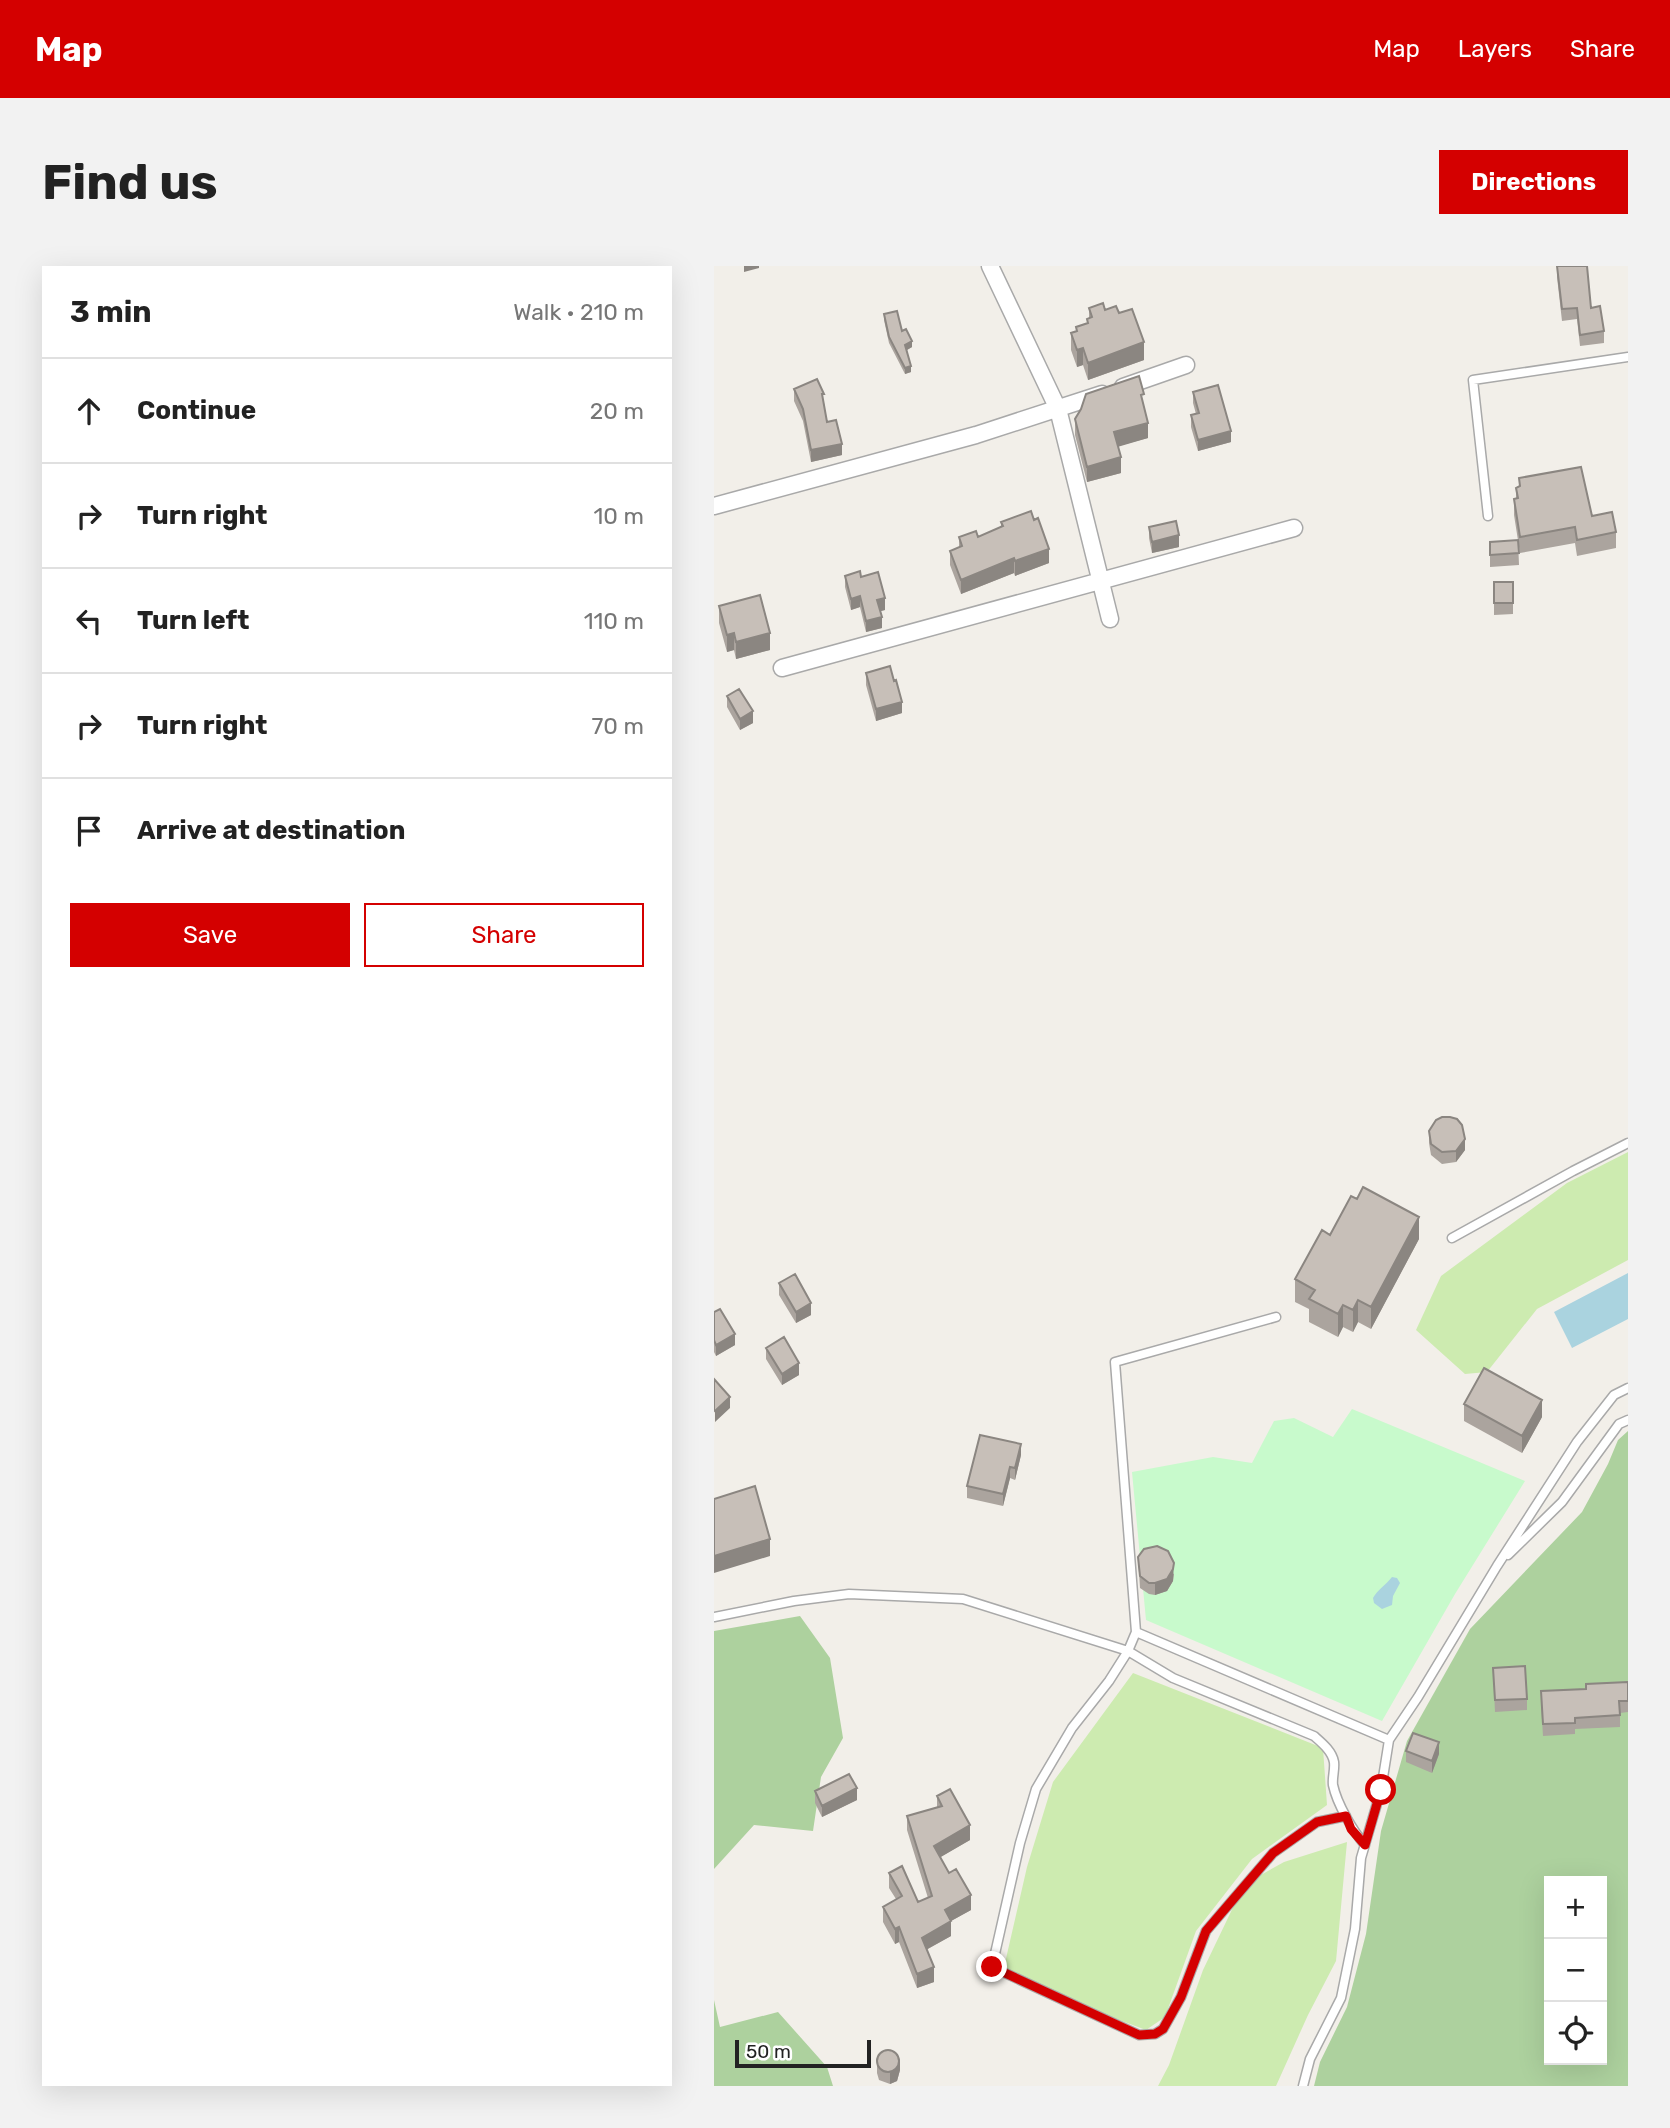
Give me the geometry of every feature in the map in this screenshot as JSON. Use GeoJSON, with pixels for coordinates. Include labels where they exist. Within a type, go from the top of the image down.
{"type":"FeatureCollection","features":[{"type":"Feature","properties":{"kind":"street"},"geometry":{"type":"LineString","coordinates":[[990,266],[1058,409],[1110,619]]}},
{"type":"Feature","properties":{"kind":"street"},"geometry":{"type":"LineString","coordinates":[[714,506],[976,435],[1186,365]]}},
{"type":"Feature","properties":{"kind":"street"},"geometry":{"type":"LineString","coordinates":[[782,668],[1294,527]]}},
{"type":"Feature","properties":{"kind":"lane"},"geometry":{"type":"LineString","coordinates":[[1489,516],[1473,380],[1628,357]]}},
{"type":"Feature","properties":{"kind":"lane"},"geometry":{"type":"LineString","coordinates":[[1452,1238],[1628,1143]]}},
{"type":"Feature","properties":{"kind":"lane"},"geometry":{"type":"LineString","coordinates":[[1276,1317],[1115,1362],[1136,1632],[1128,1651],[1109,1681],[1072,1728],[1036,1789],[1020,1843],[992,1967],[1139,2035],[1155,2034],[1163,2029],[1181,1997],[1206,1931],[1273,1853],[1317,1822],[1346,1816]]}},
{"type":"Feature","properties":{"kind":"lane"},"geometry":{"type":"LineString","coordinates":[[1303,2086],[1310,2059],[1341,1998],[1355,1929],[1361,1858],[1381,1790],[1389,1741],[1577,1442],[1614,1395],[1628,1388]]}},
{"type":"Feature","properties":{"kind":"lane"},"geometry":{"type":"LineString","coordinates":[[1497,1566],[1562,1502],[1619,1424],[1628,1420]]}},
{"type":"Feature","properties":{"kind":"lane"},"geometry":{"type":"LineString","coordinates":[[714,1618],[794,1601],[849,1594],[963,1598],[1128,1651],[1173,1678],[1314,1736],[1325,1745],[1334,1760],[1334,1786],[1351,1829],[1365,1845]]}},
{"type":"Feature","properties":{"kind":"lane"},"geometry":{"type":"LineString","coordinates":[[1136,1632],[1389,1741]]}},
{"type":"Feature","properties":{"kind":"green space"},"geometry":{"type":"Polygon","coordinates":[[[1628,1152],[1628,1260],[1537,1309],[1487,1372],[1465,1374],[1416,1330],[1441,1276],[1567,1183],[1628,1152]]]}},
{"type":"Feature","properties":{"kind":"green space"},"geometry":{"type":"Polygon","coordinates":[[[1352,1409],[1525,1481],[1455,1594],[1382,1721],[1146,1620],[1132,1472],[1213,1457],[1252,1463],[1274,1421],[1294,1418],[1333,1437],[1352,1409]]]}},
{"type":"Feature","properties":{"kind":"green space"},"geometry":{"type":"Polygon","coordinates":[[[1628,1431],[1628,2086],[1314,2086],[1320,2062],[1347,2007],[1366,1934],[1381,1831],[1407,1741],[1470,1629],[1582,1512],[1618,1440],[1628,1431]]]}},
{"type":"Feature","properties":{"kind":"green space"},"geometry":{"type":"Polygon","coordinates":[[[800,1616],[830,1658],[843,1738],[821,1777],[813,1831],[754,1825],[714,1869],[714,1631],[800,1616]]]}},
{"type":"Feature","properties":{"kind":"green space"},"geometry":{"type":"Polygon","coordinates":[[[1133,1673],[1323,1748],[1327,1805],[1252,1859],[1196,1931],[1165,2017],[1146,2030],[1002,1976],[1027,1867],[1053,1782],[1133,1673]]]}},
{"type":"Feature","properties":{"kind":"green space"},"geometry":{"type":"Polygon","coordinates":[[[1347,1842],[1336,1961],[1276,2086],[1158,2086],[1169,2065],[1203,1970],[1238,1897],[1259,1876],[1284,1862],[1347,1842]]]}},
{"type":"Feature","properties":{"kind":"green space"},"geometry":{"type":"Polygon","coordinates":[[[714,2000],[720,2027],[778,2012],[827,2067],[833,2086],[714,2086],[714,2000]]]}},
{"type":"Feature","properties":{"kind":"water"},"geometry":{"type":"Polygon","coordinates":[[[1628,1273],[1628,1319],[1572,1348],[1554,1312],[1628,1273]]]}},
{"type":"Feature","properties":{"kind":"water"},"geometry":{"type":"Polygon","coordinates":[[[1392,1577],[1397,1578],[1400,1583],[1393,1596],[1392,1605],[1382,1609],[1374,1603],[1373,1598],[1392,1577]]]}},
{"type":"Feature","properties":{"kind":"building"},"geometry":{"type":"Polygon","coordinates":[[[1557,266],[1587,266],[1591,308],[1600,306],[1604,331],[1580,335],[1577,308],[1562,309],[1557,266]]]}},
{"type":"Feature","properties":{"kind":"building"},"geometry":{"type":"Polygon","coordinates":[[[1103,303],[1105,310],[1116,306],[1119,313],[1132,309],[1144,342],[1088,363],[1083,348],[1077,350],[1071,333],[1077,331],[1076,327],[1088,323],[1087,319],[1092,317],[1089,308],[1103,303]]]}},
{"type":"Feature","properties":{"kind":"building"},"geometry":{"type":"Polygon","coordinates":[[[897,311],[902,331],[906,329],[912,341],[905,345],[911,366],[905,368],[889,337],[884,314],[897,311]]]}},
{"type":"Feature","properties":{"kind":"building"},"geometry":{"type":"Polygon","coordinates":[[[1139,376],[1148,423],[1114,432],[1121,457],[1087,467],[1075,419],[1086,394],[1139,376]]]}},
{"type":"Feature","properties":{"kind":"building"},"geometry":{"type":"Polygon","coordinates":[[[817,379],[824,394],[827,422],[836,420],[842,444],[811,450],[803,409],[794,389],[817,379]]]}},
{"type":"Feature","properties":{"kind":"building"},"geometry":{"type":"Polygon","coordinates":[[[1218,385],[1231,431],[1198,440],[1191,415],[1199,413],[1193,392],[1218,385]]]}},
{"type":"Feature","properties":{"kind":"building"},"geometry":{"type":"Polygon","coordinates":[[[1581,467],[1592,516],[1612,512],[1616,532],[1577,540],[1575,527],[1520,537],[1514,499],[1518,498],[1516,488],[1520,486],[1519,478],[1581,467]]]}},
{"type":"Feature","properties":{"kind":"building"},"geometry":{"type":"Polygon","coordinates":[[[1031,511],[1034,520],[1038,518],[1049,549],[1015,561],[1014,558],[961,580],[950,551],[962,546],[959,537],[976,531],[978,537],[1003,526],[1001,522],[1031,511]]]}},
{"type":"Feature","properties":{"kind":"building"},"geometry":{"type":"Polygon","coordinates":[[[1176,521],[1179,535],[1152,542],[1149,527],[1176,521]]]}},
{"type":"Feature","properties":{"kind":"building"},"geometry":{"type":"Polygon","coordinates":[[[1518,540],[1519,553],[1490,555],[1490,542],[1518,540]]]}},
{"type":"Feature","properties":{"kind":"building"},"geometry":{"type":"Polygon","coordinates":[[[860,571],[861,577],[878,572],[885,598],[877,600],[882,617],[866,621],[860,596],[851,599],[845,576],[860,571]]]}},
{"type":"Feature","properties":{"kind":"building"},"geometry":{"type":"Polygon","coordinates":[[[1494,582],[1513,582],[1513,603],[1494,603],[1494,582]]]}},
{"type":"Feature","properties":{"kind":"building"},"geometry":{"type":"Polygon","coordinates":[[[760,595],[770,633],[736,642],[734,633],[727,635],[719,606],[760,595]]]}},
{"type":"Feature","properties":{"kind":"building"},"geometry":{"type":"Polygon","coordinates":[[[890,666],[902,702],[876,709],[866,673],[890,666]]]}},
{"type":"Feature","properties":{"kind":"building"},"geometry":{"type":"Polygon","coordinates":[[[739,689],[753,711],[740,719],[727,696],[739,689]]]}},
{"type":"Feature","properties":{"kind":"building"},"geometry":{"type":"Polygon","coordinates":[[[1442,1117],[1457,1119],[1462,1125],[1465,1139],[1456,1151],[1442,1152],[1431,1144],[1429,1131],[1436,1120],[1442,1117]]]}},
{"type":"Feature","properties":{"kind":"building"},"geometry":{"type":"Polygon","coordinates":[[[1363,1187],[1419,1217],[1371,1307],[1358,1300],[1353,1310],[1343,1305],[1338,1314],[1309,1299],[1315,1290],[1295,1279],[1322,1230],[1330,1235],[1351,1196],[1357,1199],[1363,1187]]]}},
{"type":"Feature","properties":{"kind":"building"},"geometry":{"type":"Polygon","coordinates":[[[795,1274],[811,1303],[796,1312],[779,1283],[795,1274]]]}},
{"type":"Feature","properties":{"kind":"building"},"geometry":{"type":"Polygon","coordinates":[[[720,1309],[735,1334],[716,1345],[714,1312],[720,1309]]]}},
{"type":"Feature","properties":{"kind":"building"},"geometry":{"type":"Polygon","coordinates":[[[784,1337],[799,1363],[782,1374],[766,1348],[784,1337]]]}},
{"type":"Feature","properties":{"kind":"building"},"geometry":{"type":"Polygon","coordinates":[[[1484,1368],[1542,1400],[1522,1436],[1464,1404],[1484,1368]]]}},
{"type":"Feature","properties":{"kind":"building"},"geometry":{"type":"Polygon","coordinates":[[[714,1379],[730,1397],[715,1411],[714,1410],[714,1379]]]}},
{"type":"Feature","properties":{"kind":"building"},"geometry":{"type":"Polygon","coordinates":[[[980,1435],[1021,1444],[1015,1468],[1010,1467],[1003,1494],[967,1486],[980,1435]]]}},
{"type":"Feature","properties":{"kind":"building"},"geometry":{"type":"Polygon","coordinates":[[[755,1486],[770,1539],[714,1556],[714,1499],[755,1486]]]}},
{"type":"Feature","properties":{"kind":"building"},"geometry":{"type":"Polygon","coordinates":[[[1157,1546],[1168,1551],[1174,1563],[1173,1569],[1167,1579],[1149,1583],[1140,1576],[1138,1557],[1144,1549],[1157,1546]]]}},
{"type":"Feature","properties":{"kind":"building"},"geometry":{"type":"Polygon","coordinates":[[[1525,1666],[1527,1699],[1495,1700],[1493,1668],[1525,1666]]]}},
{"type":"Feature","properties":{"kind":"building"},"geometry":{"type":"Polygon","coordinates":[[[1628,1682],[1628,1701],[1619,1701],[1620,1715],[1575,1718],[1575,1723],[1543,1724],[1541,1691],[1586,1689],[1586,1684],[1628,1682]]]}},
{"type":"Feature","properties":{"kind":"building"},"geometry":{"type":"Polygon","coordinates":[[[1413,1733],[1439,1742],[1432,1761],[1406,1751],[1413,1733]]]}},
{"type":"Feature","properties":{"kind":"building"},"geometry":{"type":"Polygon","coordinates":[[[849,1774],[857,1788],[822,1806],[815,1791],[849,1774]]]}},
{"type":"Feature","properties":{"kind":"building"},"geometry":{"type":"Polygon","coordinates":[[[950,1789],[970,1825],[934,1846],[949,1873],[956,1869],[971,1895],[945,1910],[951,1921],[922,1938],[934,1967],[917,1974],[899,1927],[895,1929],[883,1907],[902,1896],[889,1873],[902,1866],[918,1902],[932,1896],[907,1816],[942,1806],[937,1796],[950,1789]]]}},
{"type":"Feature","properties":{"kind":"building"},"geometry":{"type":"Polygon","coordinates":[[[888,2050],[896,2053],[899,2061],[896,2069],[888,2072],[880,2069],[877,2061],[880,2053],[888,2050]]]}},
{"type":"Feature","properties":{"kind":"route"},"geometry":{"type":"LineString","coordinates":[[992,1967],[1139,2035],[1155,2034],[1163,2029],[1181,1997],[1206,1931],[1273,1853],[1317,1822],[1346,1816],[1351,1829],[1365,1845],[1381,1790]]}}]}
